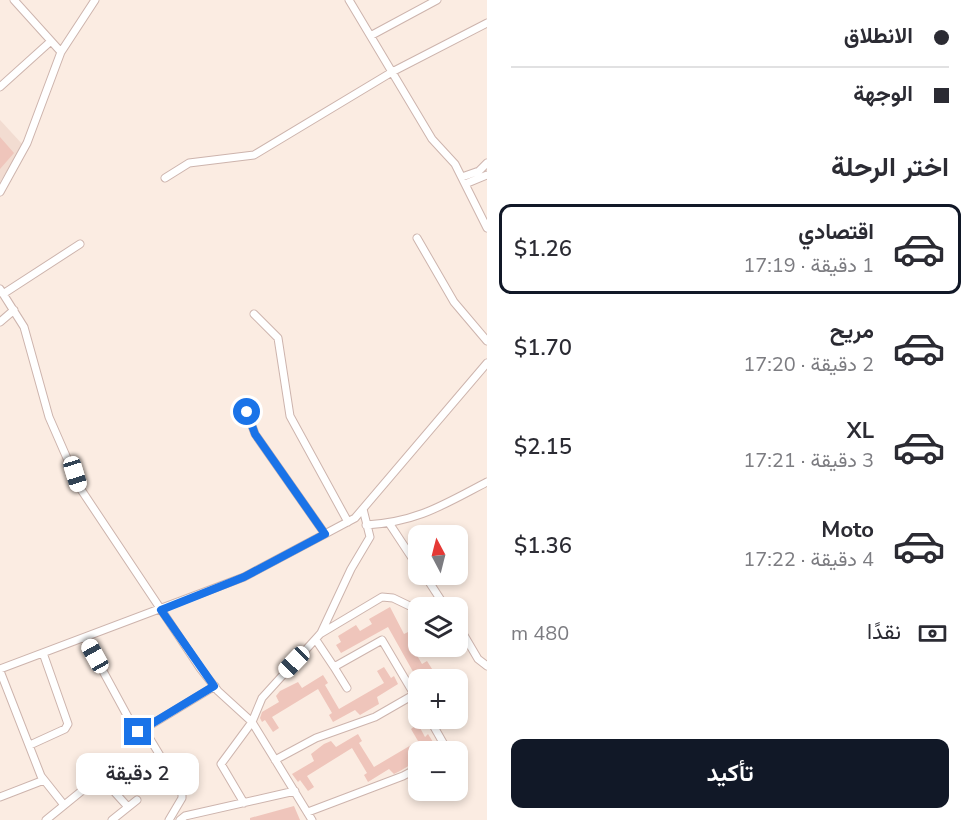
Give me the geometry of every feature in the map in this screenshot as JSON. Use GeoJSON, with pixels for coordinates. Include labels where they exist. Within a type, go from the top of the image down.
{"type":"FeatureCollection","features":[{"type":"Feature","properties":{"kind":"street"},"geometry":{"type":"LineString","coordinates":[[14,0],[61,52]]}},
{"type":"Feature","properties":{"kind":"street"},"geometry":{"type":"LineString","coordinates":[[0,192],[27,143],[61,52],[95,0]]}},
{"type":"Feature","properties":{"kind":"street"},"geometry":{"type":"LineString","coordinates":[[349,0],[372,34],[432,139],[449,155],[484,216],[487,228]]}},
{"type":"Feature","properties":{"kind":"street"},"geometry":{"type":"LineString","coordinates":[[372,34],[437,0]]}},
{"type":"Feature","properties":{"kind":"street"},"geometry":{"type":"LineString","coordinates":[[165,178],[189,163],[254,155],[392,72],[487,23]]}},
{"type":"Feature","properties":{"kind":"street"},"geometry":{"type":"LineString","coordinates":[[0,87],[51,41]]}},
{"type":"Feature","properties":{"kind":"street"},"geometry":{"type":"LineString","coordinates":[[464,181],[487,163]]}},
{"type":"Feature","properties":{"kind":"street"},"geometry":{"type":"LineString","coordinates":[[464,181],[487,175]]}},
{"type":"Feature","properties":{"kind":"street"},"geometry":{"type":"LineString","coordinates":[[417,238],[454,302],[487,341]]}},
{"type":"Feature","properties":{"kind":"street"},"geometry":{"type":"LineString","coordinates":[[80,244],[2,291],[31,346],[49,417],[80,488],[214,686],[252,722],[312,820]]}},
{"type":"Feature","properties":{"kind":"street"},"geometry":{"type":"LineString","coordinates":[[0,322],[14,310]]}},
{"type":"Feature","properties":{"kind":"street"},"geometry":{"type":"LineString","coordinates":[[254,314],[278,338],[290,416],[352,520],[365,524],[389,523],[423,516],[487,482]]}},
{"type":"Feature","properties":{"kind":"street"},"geometry":{"type":"LineString","coordinates":[[64,805],[44,780],[0,670],[244,577],[352,520],[487,363]]}},
{"type":"Feature","properties":{"kind":"street"},"geometry":{"type":"LineString","coordinates":[[247,412],[255,434],[325,534]]}},
{"type":"Feature","properties":{"kind":"street"},"geometry":{"type":"LineString","coordinates":[[244,802],[221,764],[252,722],[262,698],[317,637],[351,569],[369,541],[370,534],[365,524],[363,509]]}},
{"type":"Feature","properties":{"kind":"street"},"geometry":{"type":"LineString","coordinates":[[389,523],[408,552]]}},
{"type":"Feature","properties":{"kind":"street"},"geometry":{"type":"LineString","coordinates":[[317,637],[382,597],[393,598],[408,605]]}},
{"type":"Feature","properties":{"kind":"street"},"geometry":{"type":"LineString","coordinates":[[317,637],[347,688]]}},
{"type":"Feature","properties":{"kind":"street"},"geometry":{"type":"LineString","coordinates":[[85,638],[138,732],[214,686]]}},
{"type":"Feature","properties":{"kind":"street"},"geometry":{"type":"LineString","coordinates":[[334,667],[382,640],[408,684]]}},
{"type":"Feature","properties":{"kind":"street"},"geometry":{"type":"LineString","coordinates":[[468,642],[478,659],[487,666]]}},
{"type":"Feature","properties":{"kind":"street"},"geometry":{"type":"LineString","coordinates":[[30,745],[65,729],[68,724],[43,653]]}},
{"type":"Feature","properties":{"kind":"street"},"geometry":{"type":"LineString","coordinates":[[275,760],[316,738],[375,717],[408,701]]}},
{"type":"Feature","properties":{"kind":"street"},"geometry":{"type":"LineString","coordinates":[[144,729],[182,792],[182,798],[169,820]]}},
{"type":"Feature","properties":{"kind":"street"},"geometry":{"type":"LineString","coordinates":[[308,812],[408,773]]}},
{"type":"Feature","properties":{"kind":"street"},"geometry":{"type":"LineString","coordinates":[[46,820],[102,776],[128,807]]}},
{"type":"Feature","properties":{"kind":"street"},"geometry":{"type":"LineString","coordinates":[[0,797],[44,780]]}},
{"type":"Feature","properties":{"kind":"street"},"geometry":{"type":"LineString","coordinates":[[180,820],[185,816],[295,791]]}},
{"type":"Feature","properties":{"kind":"street"},"geometry":{"type":"LineString","coordinates":[[112,820],[137,800]]}},
{"type":"Feature","properties":{"kind":"shaded area"},"geometry":{"type":"Polygon","coordinates":[[[0,120],[23,145],[0,182],[0,120]]]}},
{"type":"Feature","properties":{"kind":"building"},"geometry":{"type":"Polygon","coordinates":[[[0,137],[14,153],[0,169],[0,137]]]}},
{"type":"Feature","properties":{"kind":"building"},"geometry":{"type":"Polygon","coordinates":[[[390,607],[404,634],[408,632],[408,657],[418,657],[422,664],[427,661],[432,669],[412,669],[388,627],[341,653],[336,645],[341,642],[338,636],[356,625],[360,631],[372,624],[369,619],[390,607]]]}},
{"type":"Feature","properties":{"kind":"building"},"geometry":{"type":"Polygon","coordinates":[[[384,667],[391,678],[394,676],[398,684],[377,697],[379,704],[360,715],[355,710],[333,722],[329,715],[332,713],[318,689],[272,717],[279,728],[273,732],[265,720],[262,722],[260,718],[262,712],[279,702],[276,696],[280,691],[298,682],[302,688],[323,675],[328,683],[325,685],[339,709],[384,683],[377,671],[384,667]]]}},
{"type":"Feature","properties":{"kind":"building"},"geometry":{"type":"Polygon","coordinates":[[[411,729],[421,729],[425,737],[428,734],[432,741],[418,741],[411,729]]]}},
{"type":"Feature","properties":{"kind":"building"},"geometry":{"type":"Polygon","coordinates":[[[358,734],[362,741],[359,743],[374,767],[408,747],[408,766],[394,774],[389,769],[368,782],[364,775],[367,773],[352,748],[307,776],[314,787],[308,791],[292,774],[314,761],[311,754],[324,744],[331,741],[336,747],[358,734]]]}},
{"type":"Feature","properties":{"kind":"building"},"geometry":{"type":"Polygon","coordinates":[[[294,806],[300,820],[250,820],[250,818],[294,806]]]}},
{"type":"Feature","properties":{"kind":"route"},"geometry":{"type":"LineString","coordinates":[[138,732],[214,686],[161,610],[244,577],[325,534],[255,434],[247,412]]}}]}
